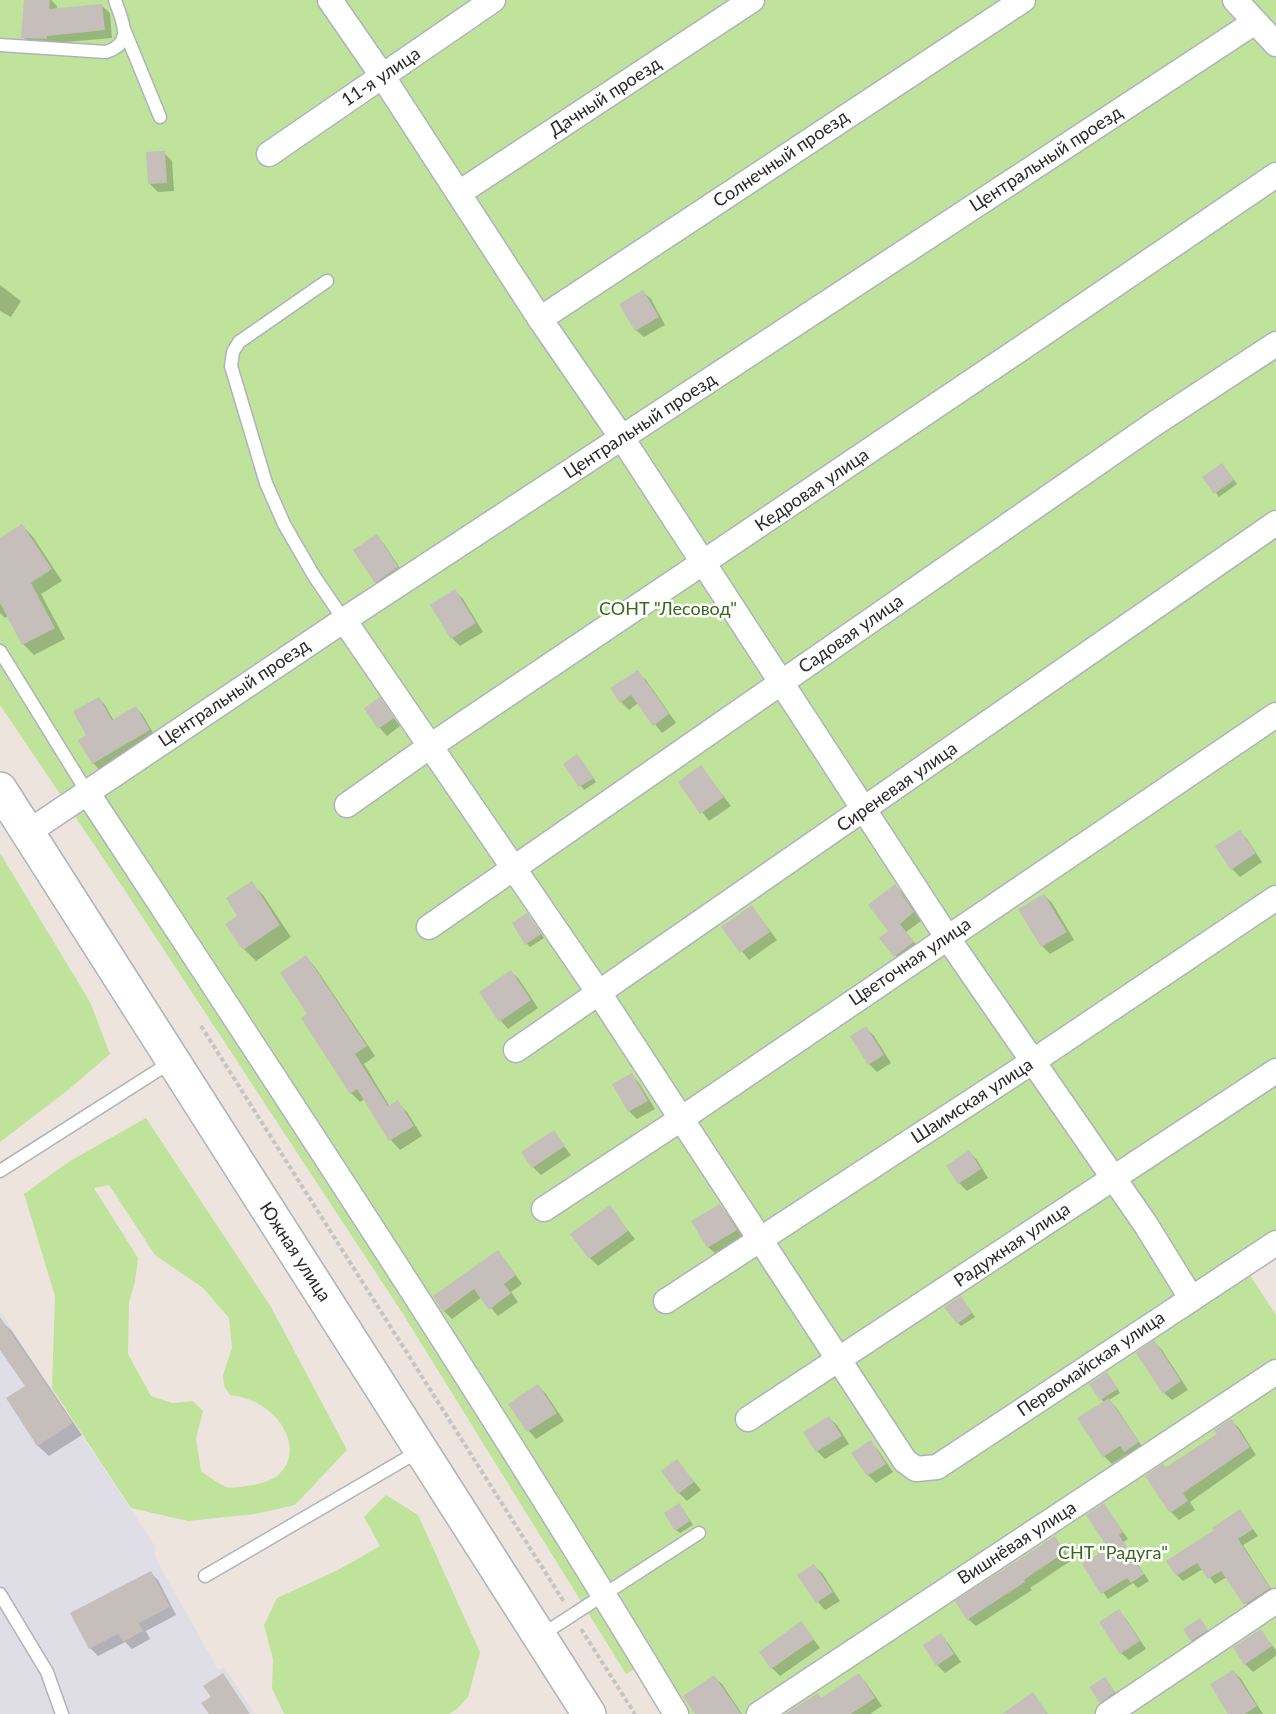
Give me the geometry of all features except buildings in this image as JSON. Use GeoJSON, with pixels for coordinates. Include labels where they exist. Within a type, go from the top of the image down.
{"type":"FeatureCollection","features":[{"type":"Feature","properties":{"kind":"main road","name":"Южная улица"},"geometry":{"type":"LineString","coordinates":[[0,789],[539,1637],[579,1710]]}},
{"type":"Feature","properties":{"kind":"street"},"geometry":{"type":"LineString","coordinates":[[330,0],[383,77],[540,320],[622,438],[947,937],[1146,1226],[1191,1298]]}},
{"type":"Feature","properties":{"kind":"street","name":"11-я улица"},"geometry":{"type":"LineString","coordinates":[[269,154],[493,0]]}},
{"type":"Feature","properties":{"kind":"street","name":"Дачный проезд"},"geometry":{"type":"LineString","coordinates":[[459,193],[752,0]]}},
{"type":"Feature","properties":{"kind":"street","name":"Солнечный проезд"},"geometry":{"type":"LineString","coordinates":[[540,320],[1023,0]]}},
{"type":"Feature","properties":{"kind":"street"},"geometry":{"type":"LineString","coordinates":[[1235,0],[1276,44]]}},
{"type":"Feature","properties":{"kind":"street","name":"Центральный проезд"},"geometry":{"type":"LineString","coordinates":[[27,833],[344,620],[1254,22]]}},
{"type":"Feature","properties":{"kind":"street","name":"Кедровая улица"},"geometry":{"type":"LineString","coordinates":[[347,805],[429,747],[1276,175]]}},
{"type":"Feature","properties":{"kind":"street","name":"Садовая улица"},"geometry":{"type":"LineString","coordinates":[[429,927],[516,869],[1154,424],[1276,344]]}},
{"type":"Feature","properties":{"kind":"street","name":"Сиреневая улица"},"geometry":{"type":"LineString","coordinates":[[516,1050],[1276,523]]}},
{"type":"Feature","properties":{"kind":"street"},"geometry":{"type":"LineString","coordinates":[[344,620],[599,993],[838,1360]]}},
{"type":"Feature","properties":{"kind":"street","name":"Цветочная улица"},"geometry":{"type":"LineString","coordinates":[[544,1209],[681,1119],[1276,715]]}},
{"type":"Feature","properties":{"kind":"street"},"geometry":{"type":"LineString","coordinates":[[87,792],[379,1237],[605,1595],[676,1714]]}},
{"type":"Feature","properties":{"kind":"street","name":"Шаимская улица"},"geometry":{"type":"LineString","coordinates":[[666,1301],[1032,1062],[1276,898]]}},
{"type":"Feature","properties":{"kind":"street","name":"Радужная улица"},"geometry":{"type":"LineString","coordinates":[[748,1419],[1276,1071]]}},
{"type":"Feature","properties":{"kind":"street","name":"Первомайская улица"},"geometry":{"type":"LineString","coordinates":[[838,1360],[904,1461],[916,1469],[937,1467],[1276,1243]]}},
{"type":"Feature","properties":{"kind":"street","name":"Вишнёвая улица"},"geometry":{"type":"LineString","coordinates":[[759,1714],[1276,1372]]}},
{"type":"Feature","properties":{"kind":"street"},"geometry":{"type":"LineString","coordinates":[[1108,1714],[1276,1601]]}},
{"type":"Feature","properties":{"kind":"lane"},"geometry":{"type":"LineString","coordinates":[[115,0],[160,117]]}},
{"type":"Feature","properties":{"kind":"lane"},"geometry":{"type":"LineString","coordinates":[[0,45],[106,52],[117,48],[123,40],[124,28]]}},
{"type":"Feature","properties":{"kind":"lane"},"geometry":{"type":"LineString","coordinates":[[327,281],[239,342],[233,352],[231,366],[266,483],[289,533],[314,576],[344,620]]}},
{"type":"Feature","properties":{"kind":"lane"},"geometry":{"type":"LineString","coordinates":[[0,651],[87,792]]}},
{"type":"Feature","properties":{"kind":"lane"},"geometry":{"type":"LineString","coordinates":[[0,1171],[173,1061]]}},
{"type":"Feature","properties":{"kind":"lane"},"geometry":{"type":"LineString","coordinates":[[205,1576],[421,1450]]}},
{"type":"Feature","properties":{"kind":"lane"},"geometry":{"type":"LineString","coordinates":[[539,1637],[699,1533]]}},
{"type":"Feature","properties":{"kind":"lane"},"geometry":{"type":"LineString","coordinates":[[0,1594],[47,1672],[62,1714]]}},
{"type":"Feature","properties":{"kind":"path"},"geometry":{"type":"LineString","coordinates":[[201,1026],[635,1714]]}},
{"type":"Feature","properties":{"kind":"shaded area"},"geometry":{"type":"Polygon","coordinates":[[[0,1311],[155,1546],[155,1557],[218,1670],[224,1667],[255,1714],[0,1714],[0,1311]]]}},
{"type":"Feature","properties":{"kind":"green space","name":"СОНТ \"Лесовод\""},"geometry":{"type":"Polygon","coordinates":[[[0,0],[1276,0],[1276,1256],[1249,1274],[1276,1315],[1276,1714],[684,1714],[650,1660],[626,1674],[403,1314],[124,889],[0,705],[0,0]]]}},
{"type":"Feature","properties":{"kind":"green space"},"geometry":{"type":"Polygon","coordinates":[[[0,853],[90,1002],[110,1054],[68,1090],[0,1142],[0,853]]]}},
{"type":"Feature","properties":{"kind":"green space"},"geometry":{"type":"Polygon","coordinates":[[[146,1118],[271,1307],[347,1450],[295,1505],[255,1514],[188,1521],[131,1508],[52,1388],[55,1296],[24,1194],[70,1161],[146,1118]],[[109,1185],[94,1188],[138,1258],[135,1282],[129,1302],[128,1354],[151,1396],[172,1403],[193,1401],[203,1411],[196,1438],[201,1471],[224,1486],[235,1488],[269,1481],[283,1470],[289,1456],[289,1440],[282,1425],[269,1411],[251,1400],[230,1395],[224,1386],[223,1375],[232,1348],[229,1318],[203,1288],[155,1255],[109,1185]]]}},
{"type":"Feature","properties":{"kind":"green space"},"geometry":{"type":"Polygon","coordinates":[[[386,1495],[418,1515],[480,1652],[468,1697],[449,1714],[284,1714],[272,1688],[273,1659],[264,1625],[277,1598],[338,1570],[380,1546],[364,1517],[386,1495]]]}},
{"type":"Feature","properties":{"kind":"park label","name":"СНТ \"Радуга\""},"geometry":{"type":"Point","coordinates":[1113,1553]}}]}
